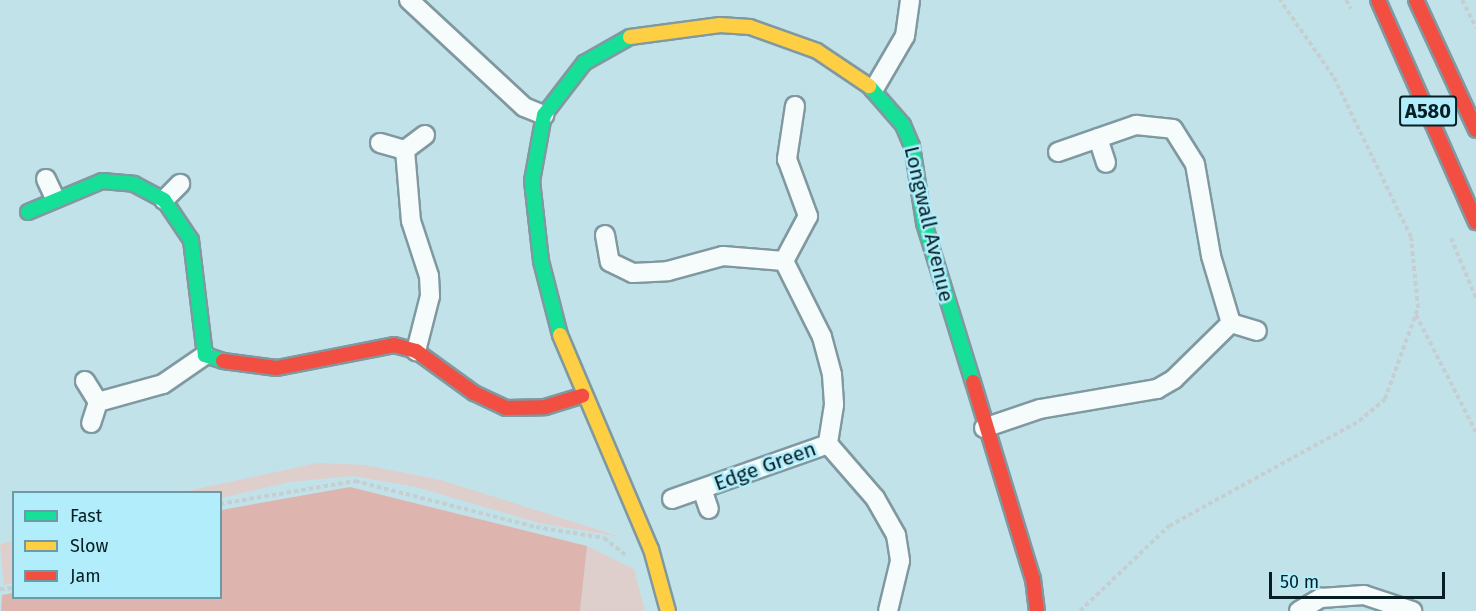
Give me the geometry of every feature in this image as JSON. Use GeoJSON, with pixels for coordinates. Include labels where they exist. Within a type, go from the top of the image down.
{"type":"FeatureCollection","features":[{"type":"Feature","properties":{"kind":"main road","name":"A580"},"geometry":{"type":"LineString","coordinates":[[1378,0],[1476,222]]}},
{"type":"Feature","properties":{"kind":"main road","name":"A580"},"geometry":{"type":"LineString","coordinates":[[1416,0],[1476,130]]}},
{"type":"Feature","properties":{"kind":"main road","name":"Longwall Avenue"},"geometry":{"type":"LineString","coordinates":[[668,611],[651,549],[582,396],[554,316],[534,211],[534,160],[544,115],[560,88],[608,45],[633,35],[686,26],[750,27],[780,35],[818,51],[874,89],[899,118],[912,146],[924,223],[984,428],[1033,579],[1037,611]]}},
{"type":"Feature","properties":{"kind":"main road"},"geometry":{"type":"LineString","coordinates":[[28,212],[55,198],[115,180],[164,200],[191,240],[205,355],[260,369],[374,346],[416,351],[474,393],[506,408],[545,407],[582,396]]}},
{"type":"Feature","properties":{"kind":"street"},"geometry":{"type":"LineString","coordinates":[[409,0],[524,107],[544,115]]}},
{"type":"Feature","properties":{"kind":"street"},"geometry":{"type":"LineString","coordinates":[[874,89],[902,46],[910,0]]}},
{"type":"Feature","properties":{"kind":"street"},"geometry":{"type":"LineString","coordinates":[[784,261],[808,216],[787,159],[795,106]]}},
{"type":"Feature","properties":{"kind":"street"},"geometry":{"type":"LineString","coordinates":[[1058,152],[1147,123],[1173,129],[1185,144],[1201,186],[1211,256],[1231,323]]}},
{"type":"Feature","properties":{"kind":"street"},"geometry":{"type":"LineString","coordinates":[[405,150],[425,135]]}},
{"type":"Feature","properties":{"kind":"street"},"geometry":{"type":"LineString","coordinates":[[1098,138],[1106,162]]}},
{"type":"Feature","properties":{"kind":"street"},"geometry":{"type":"LineString","coordinates":[[380,143],[405,150]]}},
{"type":"Feature","properties":{"kind":"street"},"geometry":{"type":"LineString","coordinates":[[405,150],[411,221],[429,276],[430,296],[416,351]]}},
{"type":"Feature","properties":{"kind":"street"},"geometry":{"type":"LineString","coordinates":[[46,179],[55,198]]}},
{"type":"Feature","properties":{"kind":"street"},"geometry":{"type":"LineString","coordinates":[[164,200],[180,184]]}},
{"type":"Feature","properties":{"kind":"street"},"geometry":{"type":"LineString","coordinates":[[605,235],[610,262],[633,273],[668,271],[723,256],[784,261]]}},
{"type":"Feature","properties":{"kind":"street"},"geometry":{"type":"LineString","coordinates":[[784,261],[822,338],[832,375],[834,405],[828,444],[875,498],[896,535],[900,561],[888,611]]}},
{"type":"Feature","properties":{"kind":"street"},"geometry":{"type":"LineString","coordinates":[[984,428],[1040,409],[1156,389],[1174,379],[1231,323]]}},
{"type":"Feature","properties":{"kind":"street"},"geometry":{"type":"LineString","coordinates":[[1231,323],[1257,331]]}},
{"type":"Feature","properties":{"kind":"street"},"geometry":{"type":"LineString","coordinates":[[98,402],[163,384],[205,355]]}},
{"type":"Feature","properties":{"kind":"street"},"geometry":{"type":"LineString","coordinates":[[86,381],[98,402],[91,423]]}},
{"type":"Feature","properties":{"kind":"street","name":"Edge Green"},"geometry":{"type":"LineString","coordinates":[[672,499],[828,444]]}},
{"type":"Feature","properties":{"kind":"street","name":"Edge Green"},"geometry":{"type":"LineString","coordinates":[[702,489],[709,509]]}},
{"type":"Feature","properties":{"kind":"street"},"geometry":{"type":"LineString","coordinates":[[1299,611],[1321,598],[1364,595],[1412,611]]}},
{"type":"Feature","properties":{"kind":"path"},"geometry":{"type":"LineString","coordinates":[[1080,611],[1169,526],[1359,421],[1385,399],[1416,315],[1417,270],[1411,237],[1333,76],[1280,0]]}},
{"type":"Feature","properties":{"kind":"path"},"geometry":{"type":"LineString","coordinates":[[1462,0],[1476,28]]}},
{"type":"Feature","properties":{"kind":"path"},"geometry":{"type":"LineString","coordinates":[[1416,315],[1476,432]]}},
{"type":"Feature","properties":{"kind":"path"},"geometry":{"type":"LineString","coordinates":[[222,504],[355,481],[536,527],[604,538],[629,558],[651,549]]}},
{"type":"Feature","properties":{"kind":"shaded area"},"geometry":{"type":"Polygon","coordinates":[[[317,463],[365,465],[441,480],[621,537],[539,523],[416,487],[353,476],[290,482],[222,498],[222,491],[188,491],[317,463]]]}},
{"type":"Feature","properties":{"kind":"shaded area"},"geometry":{"type":"Polygon","coordinates":[[[350,487],[587,546],[580,611],[1,611],[2,595],[12,593],[12,599],[222,599],[222,510],[350,487]]]}},
{"type":"Feature","properties":{"kind":"shaded area"},"geometry":{"type":"Polygon","coordinates":[[[12,541],[12,583],[4,585],[0,544],[12,541]]]}},
{"type":"Feature","properties":{"kind":"shaded area"},"geometry":{"type":"Polygon","coordinates":[[[587,546],[634,569],[645,611],[580,611],[587,546]]]}},
{"type":"Feature","properties":{"kind":"traffic: fast"},"geometry":{"type":"LineString","coordinates":[[560,335],[541,261],[532,181],[544,115],[584,63],[630,37]]}},
{"type":"Feature","properties":{"kind":"traffic: fast"},"geometry":{"type":"LineString","coordinates":[[869,86],[903,125],[912,146],[924,223],[973,382]]}},
{"type":"Feature","properties":{"kind":"traffic: fast"},"geometry":{"type":"LineString","coordinates":[[28,212],[102,181],[134,184],[164,200],[191,240],[205,355],[223,361]]}},
{"type":"Feature","properties":{"kind":"traffic: slow"},"geometry":{"type":"LineString","coordinates":[[630,37],[720,25],[750,27],[817,51],[869,86]]}},
{"type":"Feature","properties":{"kind":"traffic: slow"},"geometry":{"type":"LineString","coordinates":[[560,335],[651,549],[668,611]]}},
{"type":"Feature","properties":{"kind":"traffic: jam"},"geometry":{"type":"LineString","coordinates":[[1378,0],[1476,222]]}},
{"type":"Feature","properties":{"kind":"traffic: jam"},"geometry":{"type":"LineString","coordinates":[[1416,0],[1476,130]]}},
{"type":"Feature","properties":{"kind":"traffic: jam"},"geometry":{"type":"LineString","coordinates":[[223,361],[277,368],[394,345],[416,351],[474,393],[506,408],[545,407],[582,396]]}},
{"type":"Feature","properties":{"kind":"traffic: jam"},"geometry":{"type":"LineString","coordinates":[[973,382],[1033,579],[1037,611]]}}]}
